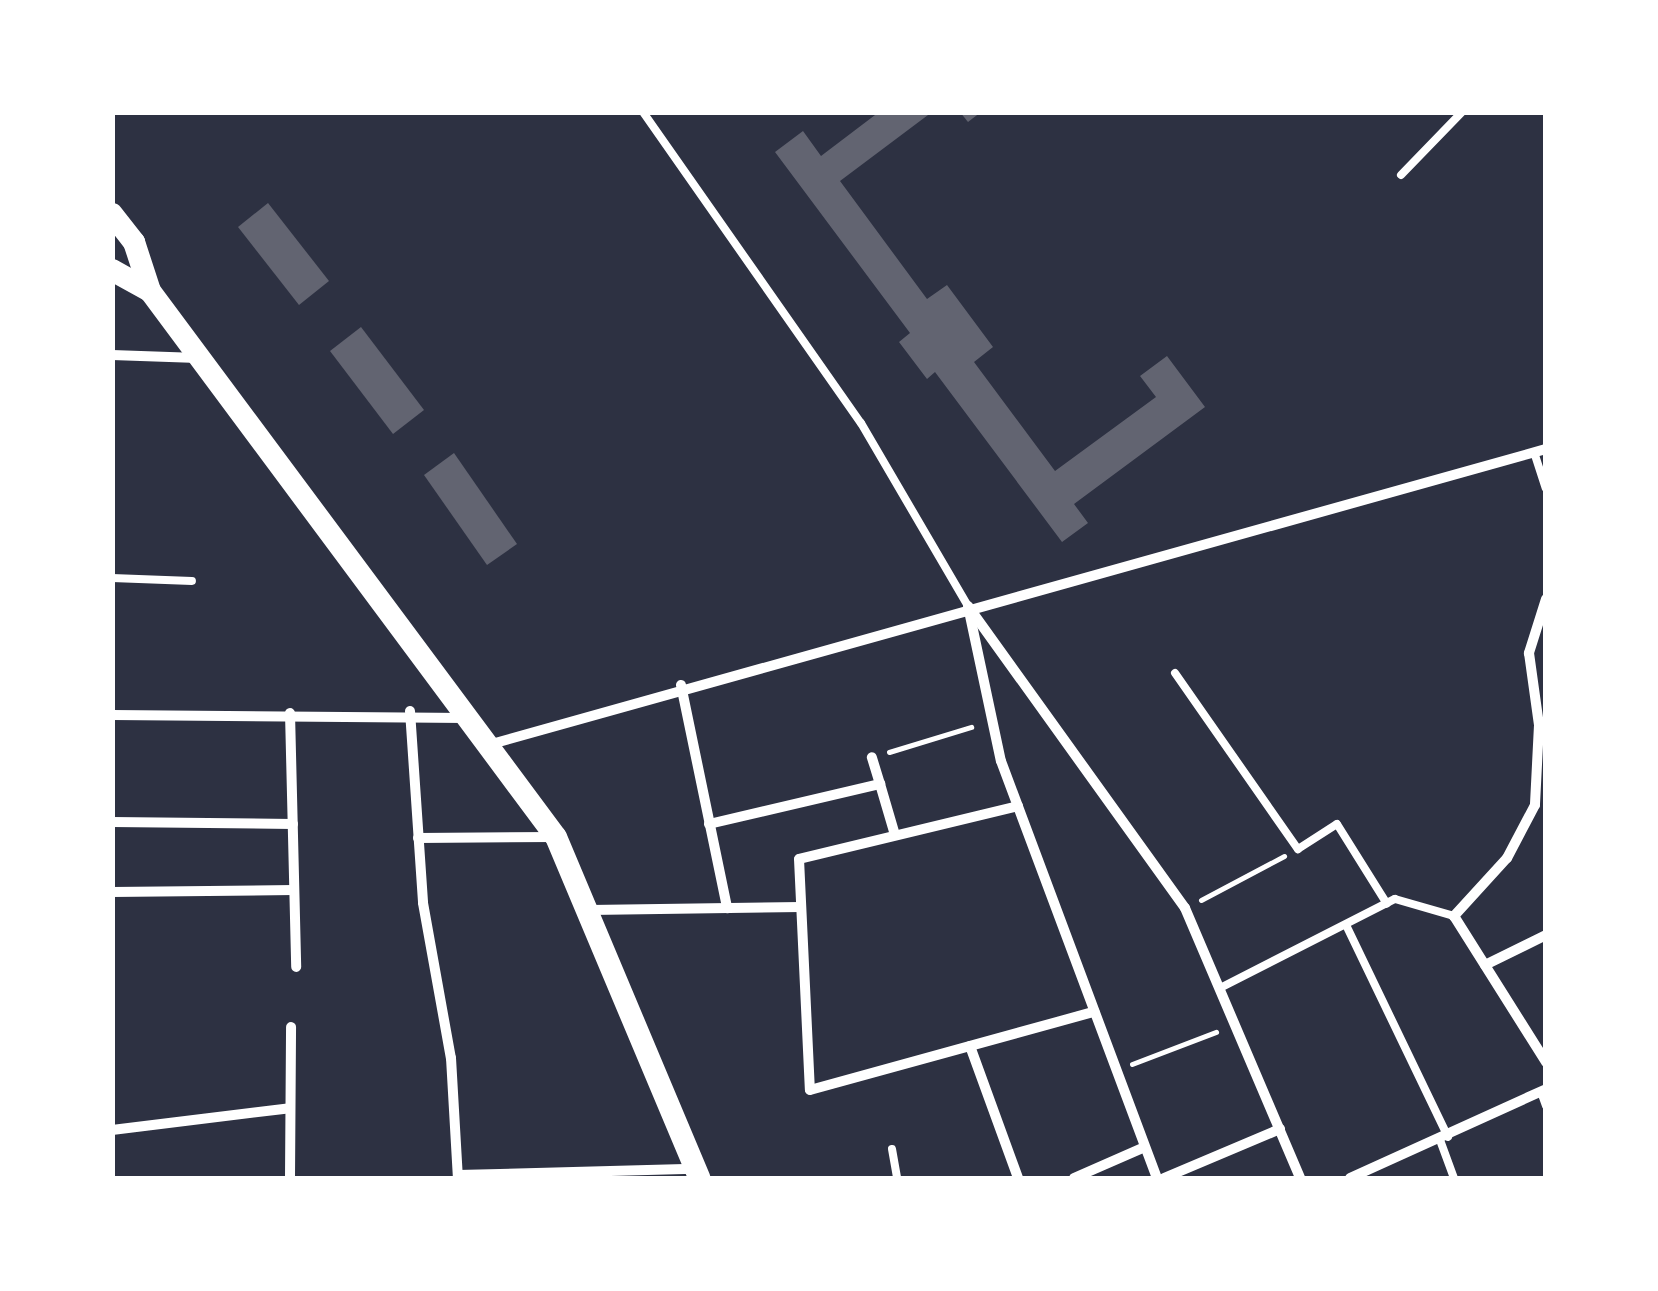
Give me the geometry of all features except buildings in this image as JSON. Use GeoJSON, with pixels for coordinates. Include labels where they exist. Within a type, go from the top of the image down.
{"type":"FeatureCollection","features":[{"type":"Feature","properties":{"kind":"main road"},"geometry":{"type":"LineString","coordinates":[[112,214],[134,242],[150,292],[556,837],[590,910],[697,1174]]}},
{"type":"Feature","properties":{"kind":"main road"},"geometry":{"type":"LineString","coordinates":[[112,270],[150,292]]}},
{"type":"Feature","properties":{"kind":"street"},"geometry":{"type":"LineString","coordinates":[[112,355],[198,358]]}},
{"type":"Feature","properties":{"kind":"street"},"geometry":{"type":"LineString","coordinates":[[488,745],[681,684],[1540,450]]}},
{"type":"Feature","properties":{"kind":"street"},"geometry":{"type":"LineString","coordinates":[[1546,599],[1528,653],[1539,725],[1535,804],[1507,858],[1454,916],[1546,1062]]}},
{"type":"Feature","properties":{"kind":"street"},"geometry":{"type":"LineString","coordinates":[[968,606],[1018,806],[1145,1147],[1161,1178],[1280,1129]]}},
{"type":"Feature","properties":{"kind":"street"},"geometry":{"type":"LineString","coordinates":[[968,606],[1185,908],[1222,987],[1300,1178]]}},
{"type":"Feature","properties":{"kind":"street"},"geometry":{"type":"LineString","coordinates":[[681,684],[726,908]]}},
{"type":"Feature","properties":{"kind":"street"},"geometry":{"type":"LineString","coordinates":[[410,711],[418,838],[458,1177],[697,1174]]}},
{"type":"Feature","properties":{"kind":"street"},"geometry":{"type":"LineString","coordinates":[[112,715],[410,711],[468,718]]}},
{"type":"Feature","properties":{"kind":"street"},"geometry":{"type":"LineString","coordinates":[[290,713],[296,967]]}},
{"type":"Feature","properties":{"kind":"street"},"geometry":{"type":"LineString","coordinates":[[872,758],[896,836]]}},
{"type":"Feature","properties":{"kind":"street"},"geometry":{"type":"LineString","coordinates":[[710,824],[880,784]]}},
{"type":"Feature","properties":{"kind":"street"},"geometry":{"type":"LineString","coordinates":[[1018,806],[799,859],[810,1090],[1094,1012]]}},
{"type":"Feature","properties":{"kind":"street"},"geometry":{"type":"LineString","coordinates":[[112,822],[293,824]]}},
{"type":"Feature","properties":{"kind":"street"},"geometry":{"type":"LineString","coordinates":[[418,838],[556,837]]}},
{"type":"Feature","properties":{"kind":"street"},"geometry":{"type":"LineString","coordinates":[[112,892],[294,890]]}},
{"type":"Feature","properties":{"kind":"street"},"geometry":{"type":"LineString","coordinates":[[590,910],[801,907]]}},
{"type":"Feature","properties":{"kind":"street"},"geometry":{"type":"LineString","coordinates":[[1485,966],[1546,935]]}},
{"type":"Feature","properties":{"kind":"street"},"geometry":{"type":"LineString","coordinates":[[290,1178],[292,1027]]}},
{"type":"Feature","properties":{"kind":"street"},"geometry":{"type":"LineString","coordinates":[[970,1046],[1018,1178]]}},
{"type":"Feature","properties":{"kind":"street"},"geometry":{"type":"LineString","coordinates":[[1350,1178],[1444,1139],[1543,1091]]}},
{"type":"Feature","properties":{"kind":"street"},"geometry":{"type":"LineString","coordinates":[[112,1130],[290,1108]]}},
{"type":"Feature","properties":{"kind":"street"},"geometry":{"type":"LineString","coordinates":[[1074,1178],[1145,1147]]}},
{"type":"Feature","properties":{"kind":"lane"},"geometry":{"type":"LineString","coordinates":[[644,112],[860,423],[968,606]]}},
{"type":"Feature","properties":{"kind":"lane"},"geometry":{"type":"LineString","coordinates":[[1401,175],[1462,112]]}},
{"type":"Feature","properties":{"kind":"lane"},"geometry":{"type":"LineString","coordinates":[[1540,450],[1546,488]]}},
{"type":"Feature","properties":{"kind":"lane"},"geometry":{"type":"LineString","coordinates":[[112,578],[192,581]]}},
{"type":"Feature","properties":{"kind":"lane"},"geometry":{"type":"LineString","coordinates":[[1176,673],[1298,849],[1337,824],[1387,904]]}},
{"type":"Feature","properties":{"kind":"lane"},"geometry":{"type":"LineString","coordinates":[[1222,987],[1387,904],[1454,916]]}},
{"type":"Feature","properties":{"kind":"lane"},"geometry":{"type":"LineString","coordinates":[[1346,927],[1444,1139],[1454,1178]]}},
{"type":"Feature","properties":{"kind":"lane"},"geometry":{"type":"LineString","coordinates":[[1543,1091],[1546,1106]]}},
{"type":"Feature","properties":{"kind":"lane"},"geometry":{"type":"LineString","coordinates":[[892,1150],[897,1178]]}},
{"type":"Feature","properties":{"kind":"path"},"geometry":{"type":"LineString","coordinates":[[872,758],[971,727]]}},
{"type":"Feature","properties":{"kind":"path"},"geometry":{"type":"LineString","coordinates":[[1185,908],[1298,849]]}},
{"type":"Feature","properties":{"kind":"path"},"geometry":{"type":"LineString","coordinates":[[1116,1070],[1237,1024]]}}]}
